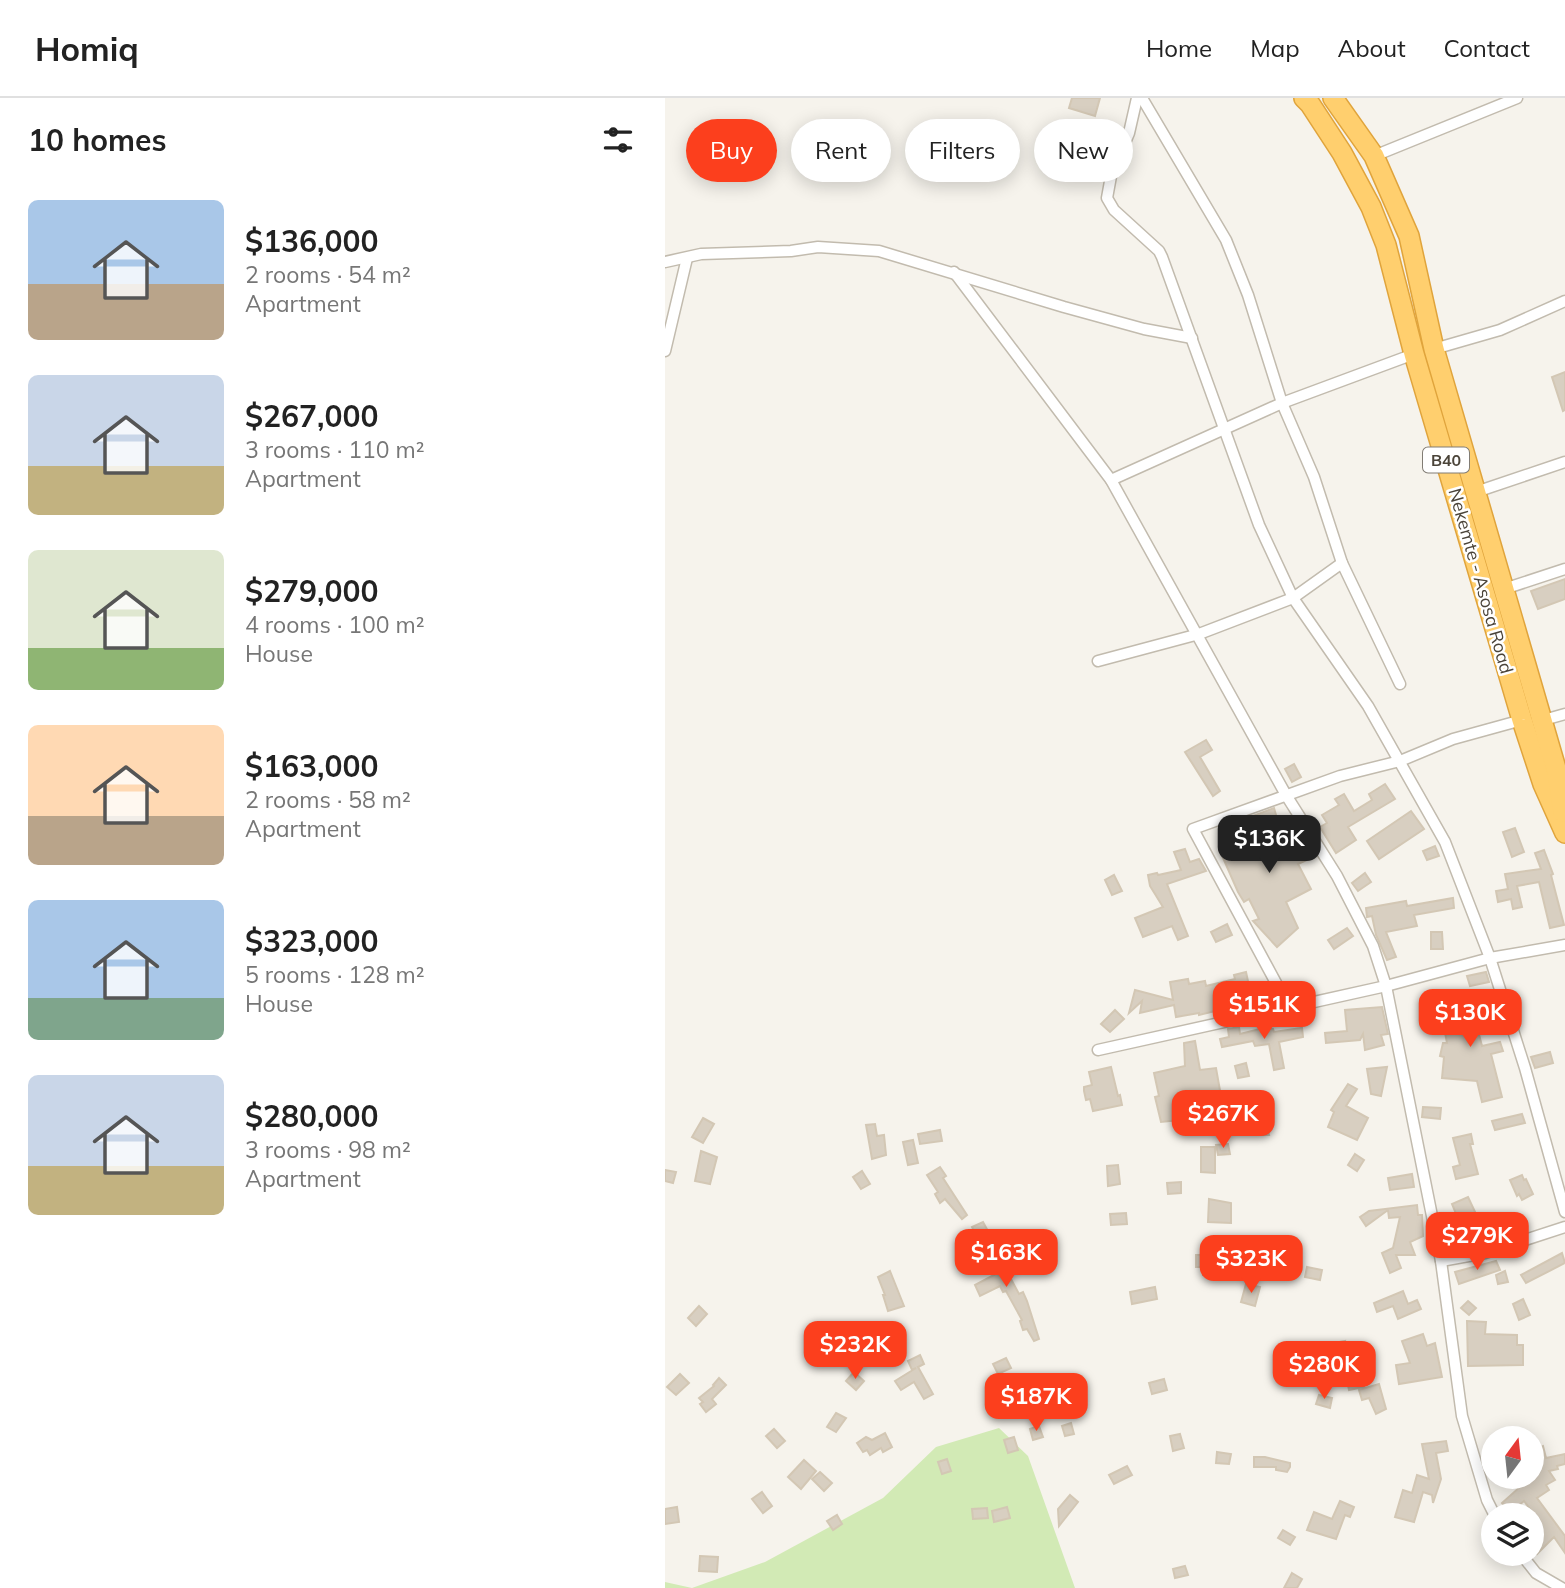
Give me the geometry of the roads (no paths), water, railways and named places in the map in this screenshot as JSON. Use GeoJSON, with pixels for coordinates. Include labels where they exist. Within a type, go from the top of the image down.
{"type":"FeatureCollection","features":[{"type":"Feature","properties":{"kind":"highway","name":"Nekemte - Asosa Road"},"geometry":{"type":"LineString","coordinates":[[1304,98],[1342,153],[1371,207],[1386,245],[1414,354],[1466,495],[1531,721],[1543,784],[1565,833]]}},
{"type":"Feature","properties":{"kind":"highway","name":"B40"},"geometry":{"type":"LineString","coordinates":[[1333,98],[1374,156],[1409,236],[1466,495],[1504,589],[1531,721],[1557,772],[1565,824]]}},
{"type":"Feature","properties":{"kind":"street"},"geometry":{"type":"LineString","coordinates":[[1139,98],[1129,133],[1111,176],[1107,198],[1114,210],[1159,251],[1259,525],[1293,598],[1368,706],[1445,842],[1490,958],[1565,1212]]}},
{"type":"Feature","properties":{"kind":"street"},"geometry":{"type":"LineString","coordinates":[[1139,98],[1226,240],[1248,295],[1283,403],[1314,477],[1342,563],[1399,684]]}},
{"type":"Feature","properties":{"kind":"street"},"geometry":{"type":"LineString","coordinates":[[1374,156],[1517,98]]}},
{"type":"Feature","properties":{"kind":"street"},"geometry":{"type":"LineString","coordinates":[[1386,245],[1409,236]]}},
{"type":"Feature","properties":{"kind":"street"},"geometry":{"type":"LineString","coordinates":[[665,262],[701,254],[791,251],[818,247],[879,251],[1144,329],[1192,338]]}},
{"type":"Feature","properties":{"kind":"street"},"geometry":{"type":"LineString","coordinates":[[665,351],[687,258]]}},
{"type":"Feature","properties":{"kind":"street"},"geometry":{"type":"LineString","coordinates":[[954,272],[1111,480],[1286,794],[1343,888],[1373,946],[1386,986],[1441,1261],[1462,1416],[1488,1503]]}},
{"type":"Feature","properties":{"kind":"street"},"geometry":{"type":"LineString","coordinates":[[1434,349],[1500,330],[1565,301]]}},
{"type":"Feature","properties":{"kind":"street"},"geometry":{"type":"LineString","coordinates":[[1111,480],[1283,403],[1414,354]]}},
{"type":"Feature","properties":{"kind":"street"},"geometry":{"type":"LineString","coordinates":[[1466,495],[1565,462]]}},
{"type":"Feature","properties":{"kind":"street"},"geometry":{"type":"LineString","coordinates":[[1098,661],[1199,634],[1293,598],[1342,563]]}},
{"type":"Feature","properties":{"kind":"street"},"geometry":{"type":"LineString","coordinates":[[1504,589],[1565,569]]}},
{"type":"Feature","properties":{"kind":"street"},"geometry":{"type":"LineString","coordinates":[[1289,1007],[1192,829],[1340,776],[1400,761],[1453,739],[1565,714]]}},
{"type":"Feature","properties":{"kind":"street"},"geometry":{"type":"LineString","coordinates":[[1098,1050],[1386,986],[1490,958],[1565,945]]}},
{"type":"Feature","properties":{"kind":"street"},"geometry":{"type":"LineString","coordinates":[[1441,1261],[1485,1252],[1565,1227]]}},
{"type":"Feature","properties":{"kind":"street"},"geometry":{"type":"LineString","coordinates":[[1530,1566],[1536,1573],[1562,1588]]}}]}
